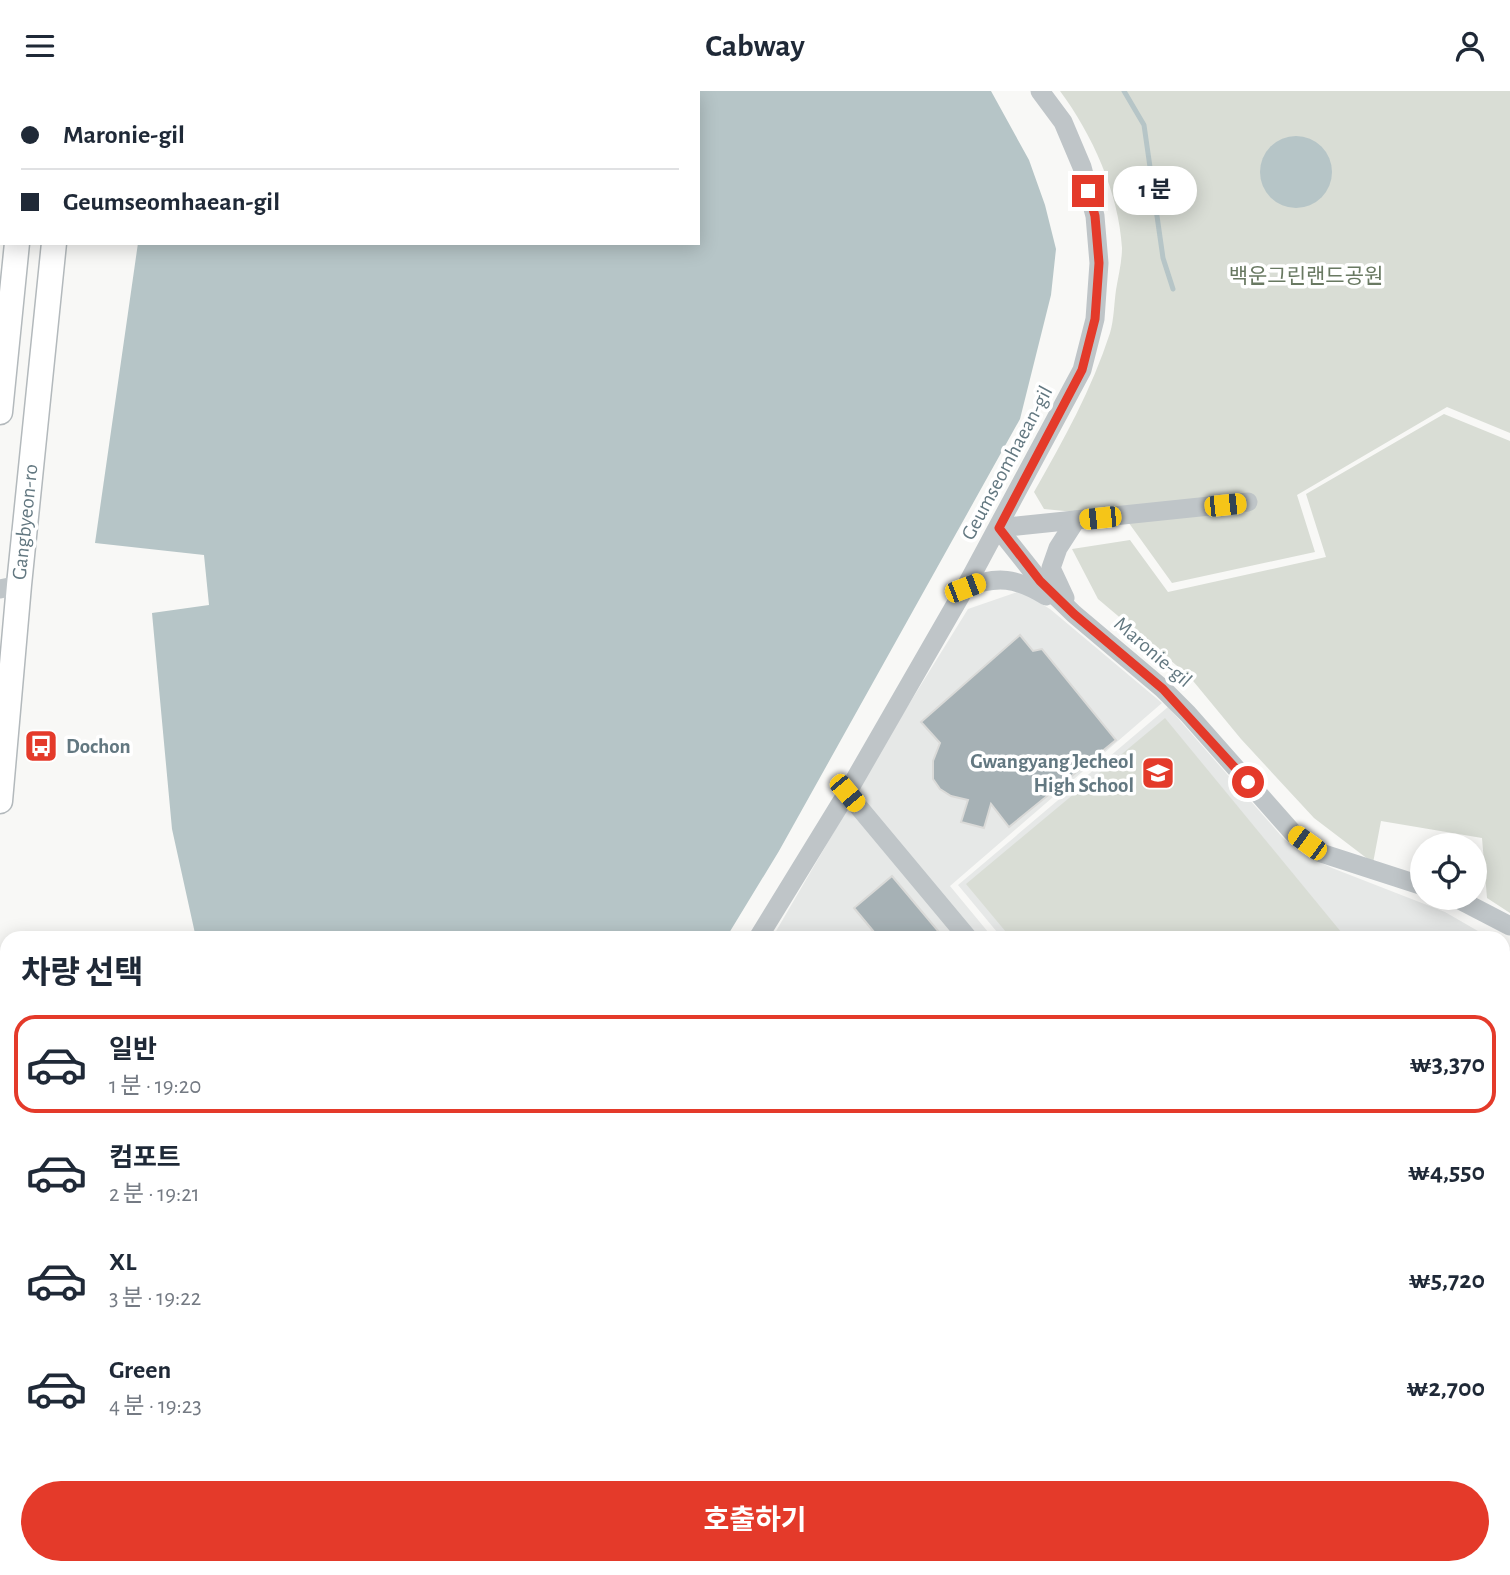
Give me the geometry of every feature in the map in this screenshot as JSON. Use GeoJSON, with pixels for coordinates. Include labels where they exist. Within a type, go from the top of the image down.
{"type":"FeatureCollection","features":[{"type":"Feature","properties":{"kind":"main road"},"geometry":{"type":"LineString","coordinates":[[0,412],[3,361],[17,245]]}},
{"type":"Feature","properties":{"kind":"main road","name":"Gangbyeon-ro"},"geometry":{"type":"LineString","coordinates":[[0,801],[9,587],[54,245]]}},
{"type":"Feature","properties":{"kind":"street","name":"Geumseomhaean-gil"},"geometry":{"type":"LineString","coordinates":[[762,931],[847,793],[965,588],[1082,370],[1095,319],[1099,263],[1095,216],[1082,167],[1068,133],[1040,91]]}},
{"type":"Feature","properties":{"kind":"street"},"geometry":{"type":"LineString","coordinates":[[999,528],[1248,502]]}},
{"type":"Feature","properties":{"kind":"street"},"geometry":{"type":"LineString","coordinates":[[1074,614],[1051,568],[1058,548],[1076,520]]}},
{"type":"Feature","properties":{"kind":"street","name":"Maronie-gil"},"geometry":{"type":"LineString","coordinates":[[999,528],[1040,581],[1074,614],[1163,689],[1294,834],[1321,853],[1410,881]]}},
{"type":"Feature","properties":{"kind":"street"},"geometry":{"type":"LineString","coordinates":[[965,588],[986,580],[1028,585],[1074,614]]}},
{"type":"Feature","properties":{"kind":"street"},"geometry":{"type":"LineString","coordinates":[[847,793],[962,931]]}},
{"type":"Feature","properties":{"kind":"street"},"geometry":{"type":"LineString","coordinates":[[1479,910],[1510,926]]}},
{"type":"Feature","properties":{"kind":"shaded area"},"geometry":{"type":"Polygon","coordinates":[[[700,91],[991,91],[1029,160],[1045,205],[1056,249],[1051,295],[1020,419],[779,851],[730,931],[194,931],[172,829],[152,613],[209,605],[204,555],[95,543],[138,245],[700,245],[700,91]]]}},
{"type":"Feature","properties":{"kind":"shaded area"},"geometry":{"type":"Polygon","coordinates":[[[1303,136],[1322,146],[1330,158],[1330,186],[1322,198],[1310,206],[1289,208],[1270,198],[1262,186],[1260,165],[1270,146],[1282,138],[1303,136]]]}},
{"type":"Feature","properties":{"kind":"shaded area"},"geometry":{"type":"Polygon","coordinates":[[[1020,591],[1050,609],[1162,703],[950,886],[987,931],[776,931],[901,717],[968,609],[1020,591]]]}},
{"type":"Feature","properties":{"kind":"shaded area","name":"Gwangyang Jecheol High School"},"geometry":{"type":"Polygon","coordinates":[[[1168,707],[1284,839],[1303,854],[1410,898],[1410,910],[1440,910],[1478,931],[996,931],[958,885],[1168,707]]]}},
{"type":"Feature","properties":{"kind":"green space","name":"백운그린랜드공원"},"geometry":{"type":"Polygon","coordinates":[[[1060,91],[1510,91],[1510,433],[1447,407],[1297,495],[1315,552],[1172,583],[1121,512],[1095,514],[1044,509],[1034,492],[1076,414],[1103,354],[1112,323],[1122,253],[1120,227],[1110,185],[1083,126],[1060,91]]]}},
{"type":"Feature","properties":{"kind":"green space"},"geometry":{"type":"Polygon","coordinates":[[[1444,414],[1510,441],[1510,913],[1487,898],[1487,833],[1452,833],[1381,821],[1373,863],[1314,818],[1241,739],[1189,676],[1098,599],[1072,549],[1130,540],[1168,592],[1326,557],[1306,494],[1444,414]]]}},
{"type":"Feature","properties":{"kind":"green space","name":"Gwangyang Jecheol High School"},"geometry":{"type":"Polygon","coordinates":[[[1165,718],[1340,931],[1005,931],[966,884],[1165,718]]]}},
{"type":"Feature","properties":{"kind":"building"},"geometry":{"type":"Polygon","coordinates":[[[1020,635],[1033,651],[1042,649],[1116,740],[1009,827],[991,804],[984,828],[961,822],[968,800],[951,796],[940,789],[933,779],[933,761],[940,743],[921,722],[1020,635]]]}},
{"type":"Feature","properties":{"kind":"building"},"geometry":{"type":"Polygon","coordinates":[[[892,876],[938,931],[873,931],[854,908],[892,876]]]}},
{"type":"Feature","properties":{"kind":"waterway"},"geometry":{"type":"LineString","coordinates":[[1124,91],[1144,125],[1163,258],[1173,289]]}},
{"type":"Feature","properties":{"kind":"place","name":"Dochon"},"geometry":{"type":"Point","coordinates":[41,746]}},
{"type":"Feature","properties":{"kind":"place","name":"Gwangyang Jecheol High School"},"geometry":{"type":"Point","coordinates":[1158,773]}},
{"type":"Feature","properties":{"kind":"route"},"geometry":{"type":"LineString","coordinates":[[1088,191],[1095,216],[1099,263],[1095,319],[1082,370],[999,528],[1040,581],[1074,614],[1163,689],[1248,782]]}}]}
